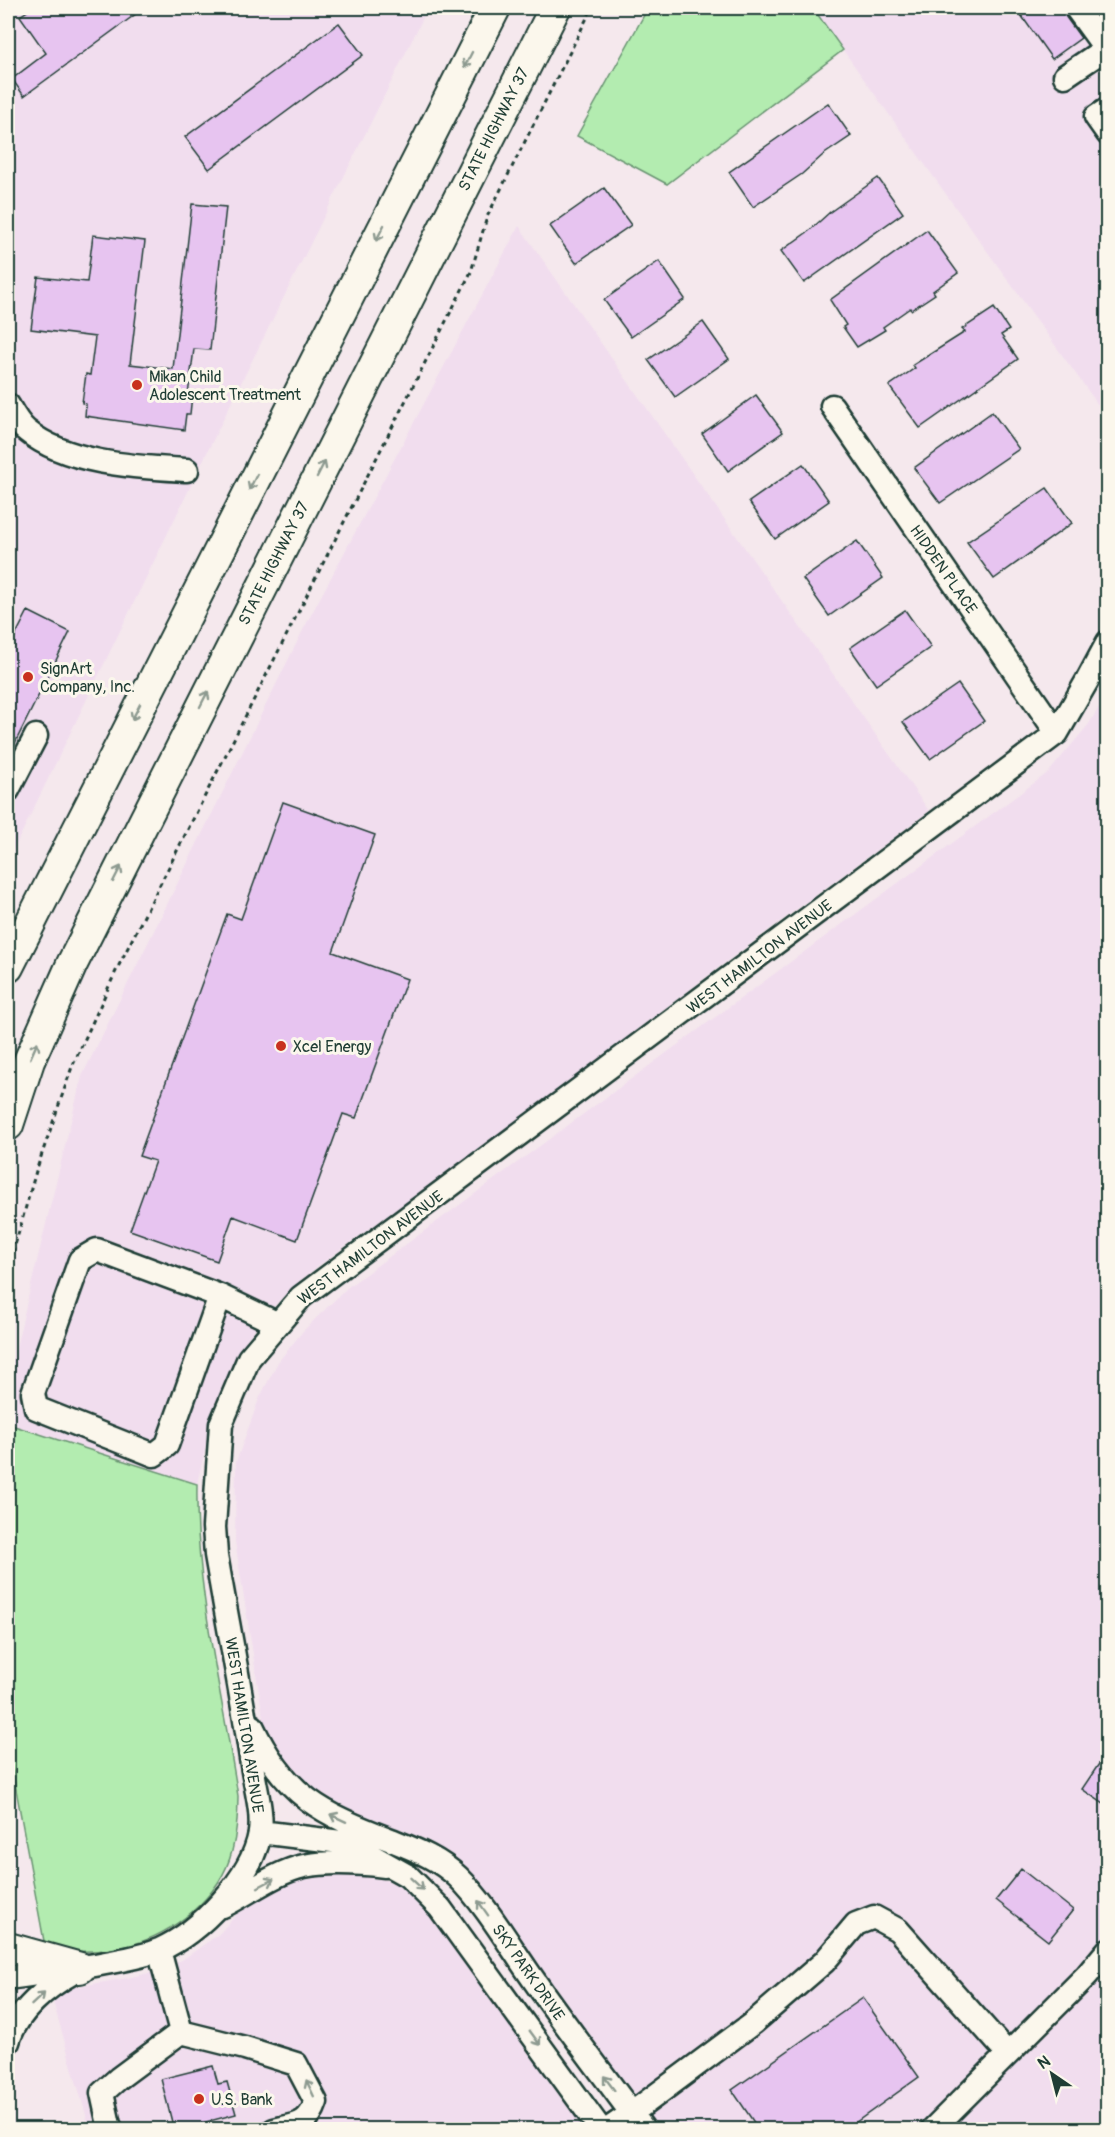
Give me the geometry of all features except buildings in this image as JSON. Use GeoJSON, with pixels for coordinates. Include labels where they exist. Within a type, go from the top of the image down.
{"type":"FeatureCollection","features":[{"type":"Feature","properties":{"kind":"main road"},"geometry":{"type":"LineString","coordinates":[[8,967],[495,8]]}},
{"type":"Feature","properties":{"kind":"main road","name":"STATE HIGHWAY 37"},"geometry":{"type":"LineString","coordinates":[[8,1125],[29,1060],[77,953],[555,8]]}},
{"type":"Feature","properties":{"kind":"main road"},"geometry":{"type":"LineString","coordinates":[[8,1948],[81,1968]]}},
{"type":"Feature","properties":{"kind":"street"},"geometry":{"type":"LineString","coordinates":[[1065,76],[1106,50],[1076,8]]}},
{"type":"Feature","properties":{"kind":"street"},"geometry":{"type":"LineString","coordinates":[[1107,109],[1096,117],[1107,134]]}},
{"type":"Feature","properties":{"kind":"street"},"geometry":{"type":"LineString","coordinates":[[8,405],[26,430],[49,445],[120,464],[187,470]]}},
{"type":"Feature","properties":{"kind":"street","name":"HIDDEN PLACE"},"geometry":{"type":"LineString","coordinates":[[832,406],[1057,734]]}},
{"type":"Feature","properties":{"kind":"street","name":"WEST HAMILTON AVENUE"},"geometry":{"type":"LineString","coordinates":[[8,1978],[81,1968],[159,1950],[180,1938],[214,1911],[239,1880],[254,1852],[260,1833],[260,1819],[243,1704],[216,1555],[214,1527],[221,1424],[249,1358],[301,1297],[1057,734],[1088,681],[1107,642]]}},
{"type":"Feature","properties":{"kind":"street"},"geometry":{"type":"LineString","coordinates":[[8,790],[36,736]]}},
{"type":"Feature","properties":{"kind":"street"},"geometry":{"type":"LineString","coordinates":[[220,1296],[167,1445],[154,1455],[36,1408],[33,1393],[80,1260],[97,1250],[220,1296],[278,1324]]}},
{"type":"Feature","properties":{"kind":"street","name":"SKY PARK DRIVE"},"geometry":{"type":"LineString","coordinates":[[243,1704],[260,1742],[274,1764],[301,1794],[317,1807],[337,1818],[418,1850],[435,1859],[460,1879],[475,1896],[552,2006],[638,2121]]}},
{"type":"Feature","properties":{"kind":"street","name":"SKY PARK DRIVE"},"geometry":{"type":"LineString","coordinates":[[260,1833],[349,1843],[392,1840]]}},
{"type":"Feature","properties":{"kind":"street","name":"SKY PARK DRIVE"},"geometry":{"type":"LineString","coordinates":[[349,1843],[408,1876],[440,1908],[601,2130]]}},
{"type":"Feature","properties":{"kind":"street","name":"SKY PARK DRIVE"},"geometry":{"type":"LineString","coordinates":[[214,1911],[284,1873],[303,1866],[328,1863],[392,1867]]}},
{"type":"Feature","properties":{"kind":"street"},"geometry":{"type":"LineString","coordinates":[[607,2130],[638,2121],[824,1962],[856,1924],[874,1917],[898,1930],[1008,2054]]}},
{"type":"Feature","properties":{"kind":"street"},"geometry":{"type":"LineString","coordinates":[[159,1950],[181,2032]]}},
{"type":"Feature","properties":{"kind":"street"},"geometry":{"type":"LineString","coordinates":[[932,2130],[1088,1975],[1107,1950]]}},
{"type":"Feature","properties":{"kind":"street"},"geometry":{"type":"LineString","coordinates":[[8,2042],[18,2020],[33,2004],[58,1982],[81,1968]]}},
{"type":"Feature","properties":{"kind":"street"},"geometry":{"type":"LineString","coordinates":[[181,2032],[296,2064],[316,2102],[312,2115],[300,2123],[274,2130]]}},
{"type":"Feature","properties":{"kind":"street"},"geometry":{"type":"LineString","coordinates":[[112,2130],[109,2126],[102,2093],[118,2078],[181,2032]]}},
{"type":"Feature","properties":{"kind":"path"},"geometry":{"type":"LineString","coordinates":[[8,1270],[36,1170],[72,1067],[116,971],[471,272],[487,218],[592,8]]}},
{"type":"Feature","properties":{"kind":"shaded area"},"geometry":{"type":"Polygon","coordinates":[[[8,8],[428,8],[235,395],[8,861],[8,8]]]}},
{"type":"Feature","properties":{"kind":"shaded area"},"geometry":{"type":"Polygon","coordinates":[[[813,8],[1107,8],[1107,417],[948,197],[813,8]]]}},
{"type":"Feature","properties":{"kind":"shaded area"},"geometry":{"type":"Polygon","coordinates":[[[519,226],[929,811],[489,1142],[297,1283],[249,1336],[232,1366],[213,1415],[197,1484],[8,1424],[8,1380],[82,1076],[304,628],[519,226]]]}},
{"type":"Feature","properties":{"kind":"shaded area"},"geometry":{"type":"Polygon","coordinates":[[[1107,694],[1107,2129],[654,2129],[469,1871],[451,1855],[427,1840],[399,1829],[349,1816],[297,1782],[265,1730],[235,1541],[236,1462],[259,1399],[278,1362],[303,1331],[348,1287],[1049,772],[1089,724],[1107,694]]]}},
{"type":"Feature","properties":{"kind":"shaded area"},"geometry":{"type":"Polygon","coordinates":[[[326,1870],[363,1872],[401,1886],[423,1901],[589,2129],[90,2129],[50,1991],[128,1978],[153,1972],[182,1960],[219,1934],[251,1898],[283,1880],[326,1870]]]}},
{"type":"Feature","properties":{"kind":"green space"},"geometry":{"type":"Polygon","coordinates":[[[648,8],[813,8],[843,50],[667,184],[577,136],[648,8]]]}},
{"type":"Feature","properties":{"kind":"green space"},"geometry":{"type":"Polygon","coordinates":[[[8,1424],[197,1484],[200,1562],[205,1601],[238,1796],[235,1837],[226,1868],[206,1898],[178,1923],[128,1946],[98,1951],[46,1952],[8,1746],[8,1424]]]}},
{"type":"Feature","properties":{"kind":"place","name":"Mikan Child Adolescent Treatment"},"geometry":{"type":"Point","coordinates":[137,385]}},
{"type":"Feature","properties":{"kind":"place","name":"SignArt Company, Inc."},"geometry":{"type":"Point","coordinates":[28,677]}},
{"type":"Feature","properties":{"kind":"place","name":"Xcel Energy"},"geometry":{"type":"Point","coordinates":[281,1046]}},
{"type":"Feature","properties":{"kind":"place","name":"U.S. Bank"},"geometry":{"type":"Point","coordinates":[199,2099]}}]}
